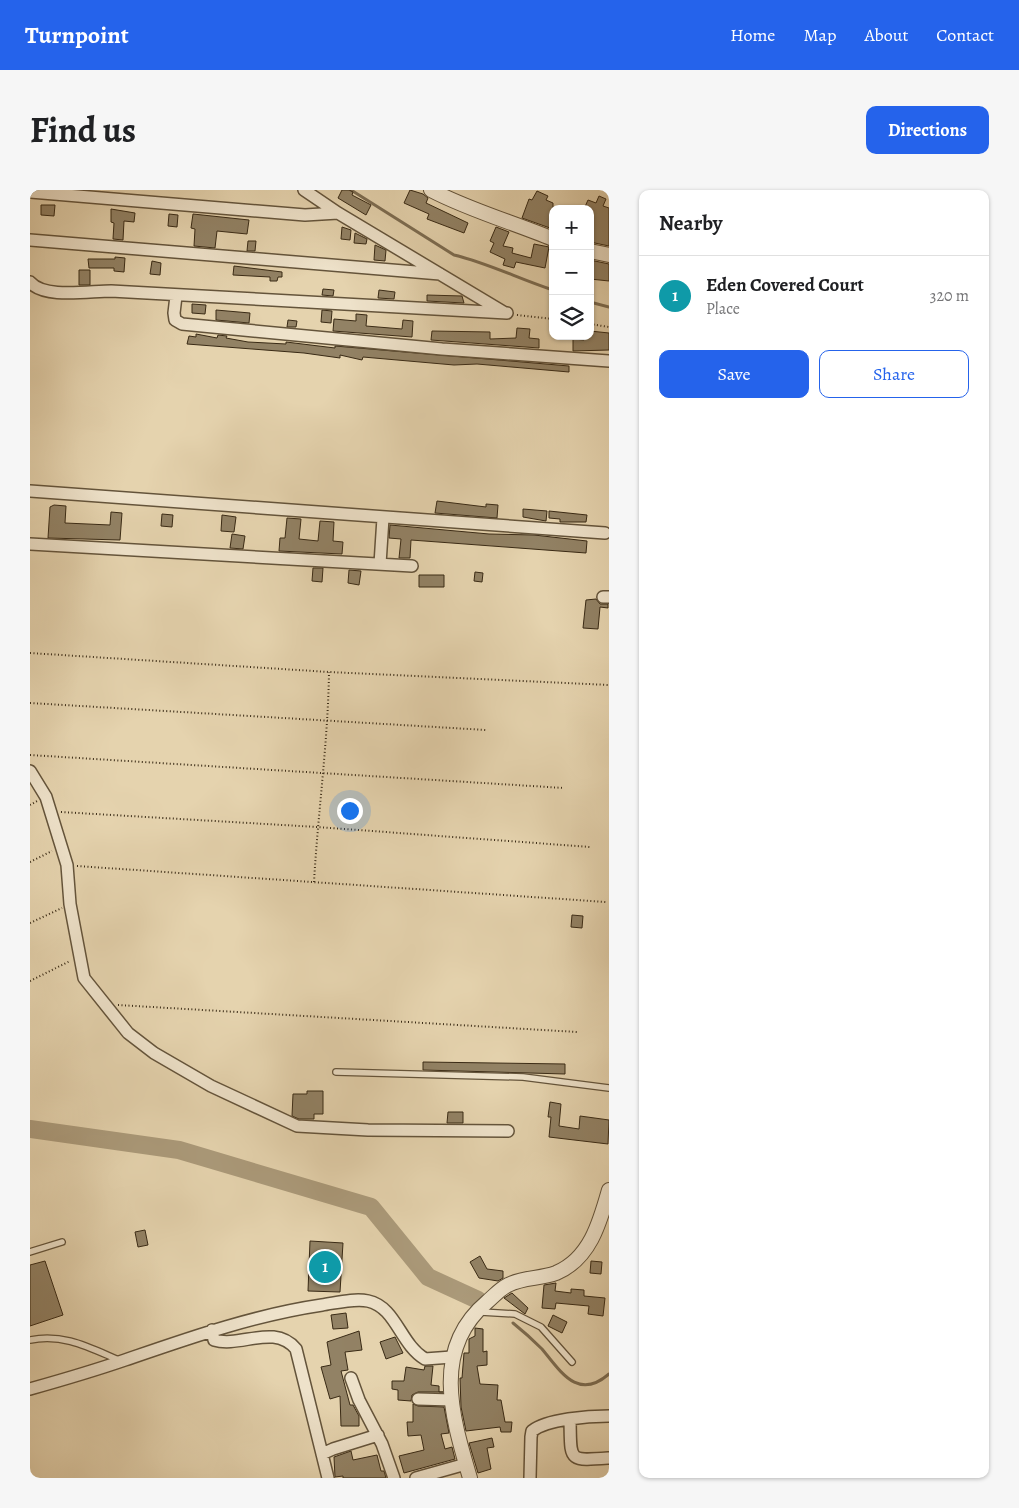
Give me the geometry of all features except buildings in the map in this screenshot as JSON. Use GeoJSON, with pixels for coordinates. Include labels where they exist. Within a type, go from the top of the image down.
{"type":"FeatureCollection","features":[{"type":"Feature","properties":{"kind":"street"},"geometry":{"type":"LineString","coordinates":[[304,190],[338,214],[507,313]]}},
{"type":"Feature","properties":{"kind":"street"},"geometry":{"type":"LineString","coordinates":[[430,190],[456,203],[549,237]]}},
{"type":"Feature","properties":{"kind":"street"},"geometry":{"type":"LineString","coordinates":[[30,192],[306,215],[338,214]]}},
{"type":"Feature","properties":{"kind":"street"},"geometry":{"type":"LineString","coordinates":[[30,240],[440,274]]}},
{"type":"Feature","properties":{"kind":"street"},"geometry":{"type":"LineString","coordinates":[[594,252],[609,255]]}},
{"type":"Feature","properties":{"kind":"street"},"geometry":{"type":"LineString","coordinates":[[30,282],[36,289],[49,292],[111,291],[507,313]]}},
{"type":"Feature","properties":{"kind":"street"},"geometry":{"type":"LineString","coordinates":[[176,296],[175,320],[182,324],[442,350],[609,361]]}},
{"type":"Feature","properties":{"kind":"street"},"geometry":{"type":"LineString","coordinates":[[30,491],[606,533]]}},
{"type":"Feature","properties":{"kind":"street"},"geometry":{"type":"LineString","coordinates":[[380,564],[383,518]]}},
{"type":"Feature","properties":{"kind":"street"},"geometry":{"type":"LineString","coordinates":[[30,544],[412,566]]}},
{"type":"Feature","properties":{"kind":"street"},"geometry":{"type":"LineString","coordinates":[[30,771],[38,781],[51,811],[67,865],[70,904],[84,978],[128,1033],[154,1053],[210,1086],[297,1126],[368,1130],[508,1131]]}},
{"type":"Feature","properties":{"kind":"street"},"geometry":{"type":"LineString","coordinates":[[470,1478],[454,1426],[452,1400],[452,1357],[460,1332],[475,1312],[508,1285],[556,1273],[570,1264],[584,1251],[599,1227],[609,1190]]}},
{"type":"Feature","properties":{"kind":"street"},"geometry":{"type":"LineString","coordinates":[[30,1389],[122,1361],[212,1330],[301,1308],[368,1301],[382,1308],[392,1317],[408,1346],[416,1354],[425,1359],[452,1357]]}},
{"type":"Feature","properties":{"kind":"street"},"geometry":{"type":"LineString","coordinates":[[212,1330],[214,1340],[223,1342],[275,1336],[292,1344],[296,1349],[328,1478]]}},
{"type":"Feature","properties":{"kind":"street"},"geometry":{"type":"LineString","coordinates":[[351,1378],[359,1400],[378,1436],[394,1478]]}},
{"type":"Feature","properties":{"kind":"street"},"geometry":{"type":"LineString","coordinates":[[418,1399],[452,1400]]}},
{"type":"Feature","properties":{"kind":"street"},"geometry":{"type":"LineString","coordinates":[[530,1478],[532,1431],[538,1426],[609,1416]]}},
{"type":"Feature","properties":{"kind":"street"},"geometry":{"type":"LineString","coordinates":[[570,1420],[571,1453],[575,1458],[580,1460],[609,1458]]}},
{"type":"Feature","properties":{"kind":"street"},"geometry":{"type":"LineString","coordinates":[[322,1454],[378,1436]]}},
{"type":"Feature","properties":{"kind":"street"},"geometry":{"type":"LineString","coordinates":[[416,1478],[466,1464]]}},
{"type":"Feature","properties":{"kind":"lane"},"geometry":{"type":"LineString","coordinates":[[336,1072],[523,1076],[609,1088]]}},
{"type":"Feature","properties":{"kind":"lane"},"geometry":{"type":"LineString","coordinates":[[30,1252],[62,1242]]}},
{"type":"Feature","properties":{"kind":"lane"},"geometry":{"type":"LineString","coordinates":[[475,1312],[515,1314],[541,1327],[572,1362]]}},
{"type":"Feature","properties":{"kind":"lane"},"geometry":{"type":"LineString","coordinates":[[30,1340],[46,1336],[69,1339],[122,1361]]}},
{"type":"Feature","properties":{"kind":"path"},"geometry":{"type":"LineString","coordinates":[[507,313],[549,318]]}},
{"type":"Feature","properties":{"kind":"path"},"geometry":{"type":"LineString","coordinates":[[594,325],[609,327]]}},
{"type":"Feature","properties":{"kind":"path"},"geometry":{"type":"LineString","coordinates":[[30,652],[329,672],[609,684]]}},
{"type":"Feature","properties":{"kind":"path"},"geometry":{"type":"LineString","coordinates":[[314,882],[321,775],[328,720],[329,672]]}},
{"type":"Feature","properties":{"kind":"path"},"geometry":{"type":"LineString","coordinates":[[30,703],[486,730]]}},
{"type":"Feature","properties":{"kind":"path"},"geometry":{"type":"LineString","coordinates":[[30,755],[321,775],[564,788]]}},
{"type":"Feature","properties":{"kind":"path"},"geometry":{"type":"LineString","coordinates":[[51,811],[317,827],[590,847]]}},
{"type":"Feature","properties":{"kind":"path"},"geometry":{"type":"LineString","coordinates":[[30,862],[61,846]]}},
{"type":"Feature","properties":{"kind":"path"},"geometry":{"type":"LineString","coordinates":[[67,865],[606,902]]}},
{"type":"Feature","properties":{"kind":"path"},"geometry":{"type":"LineString","coordinates":[[30,923],[70,904]]}},
{"type":"Feature","properties":{"kind":"path"},"geometry":{"type":"LineString","coordinates":[[30,981],[79,957]]}},
{"type":"Feature","properties":{"kind":"path"},"geometry":{"type":"LineString","coordinates":[[104,1004],[577,1032]]}},
{"type":"Feature","properties":{"kind":"waterway"},"geometry":{"type":"LineString","coordinates":[[351,190],[454,255],[479,262],[549,288]]}},
{"type":"Feature","properties":{"kind":"waterway"},"geometry":{"type":"LineString","coordinates":[[594,303],[609,307]]}},
{"type":"Feature","properties":{"kind":"waterway"},"geometry":{"type":"LineString","coordinates":[[30,1129],[179,1150],[371,1207],[428,1277],[478,1300]]}},
{"type":"Feature","properties":{"kind":"waterway"},"geometry":{"type":"LineString","coordinates":[[513,1323],[542,1349],[563,1374],[571,1380],[579,1384],[588,1385],[598,1382],[609,1374]]}},
{"type":"Feature","properties":{"kind":"place","name":"Eden Covered Court"},"geometry":{"type":"Point","coordinates":[325,1267]}}]}
